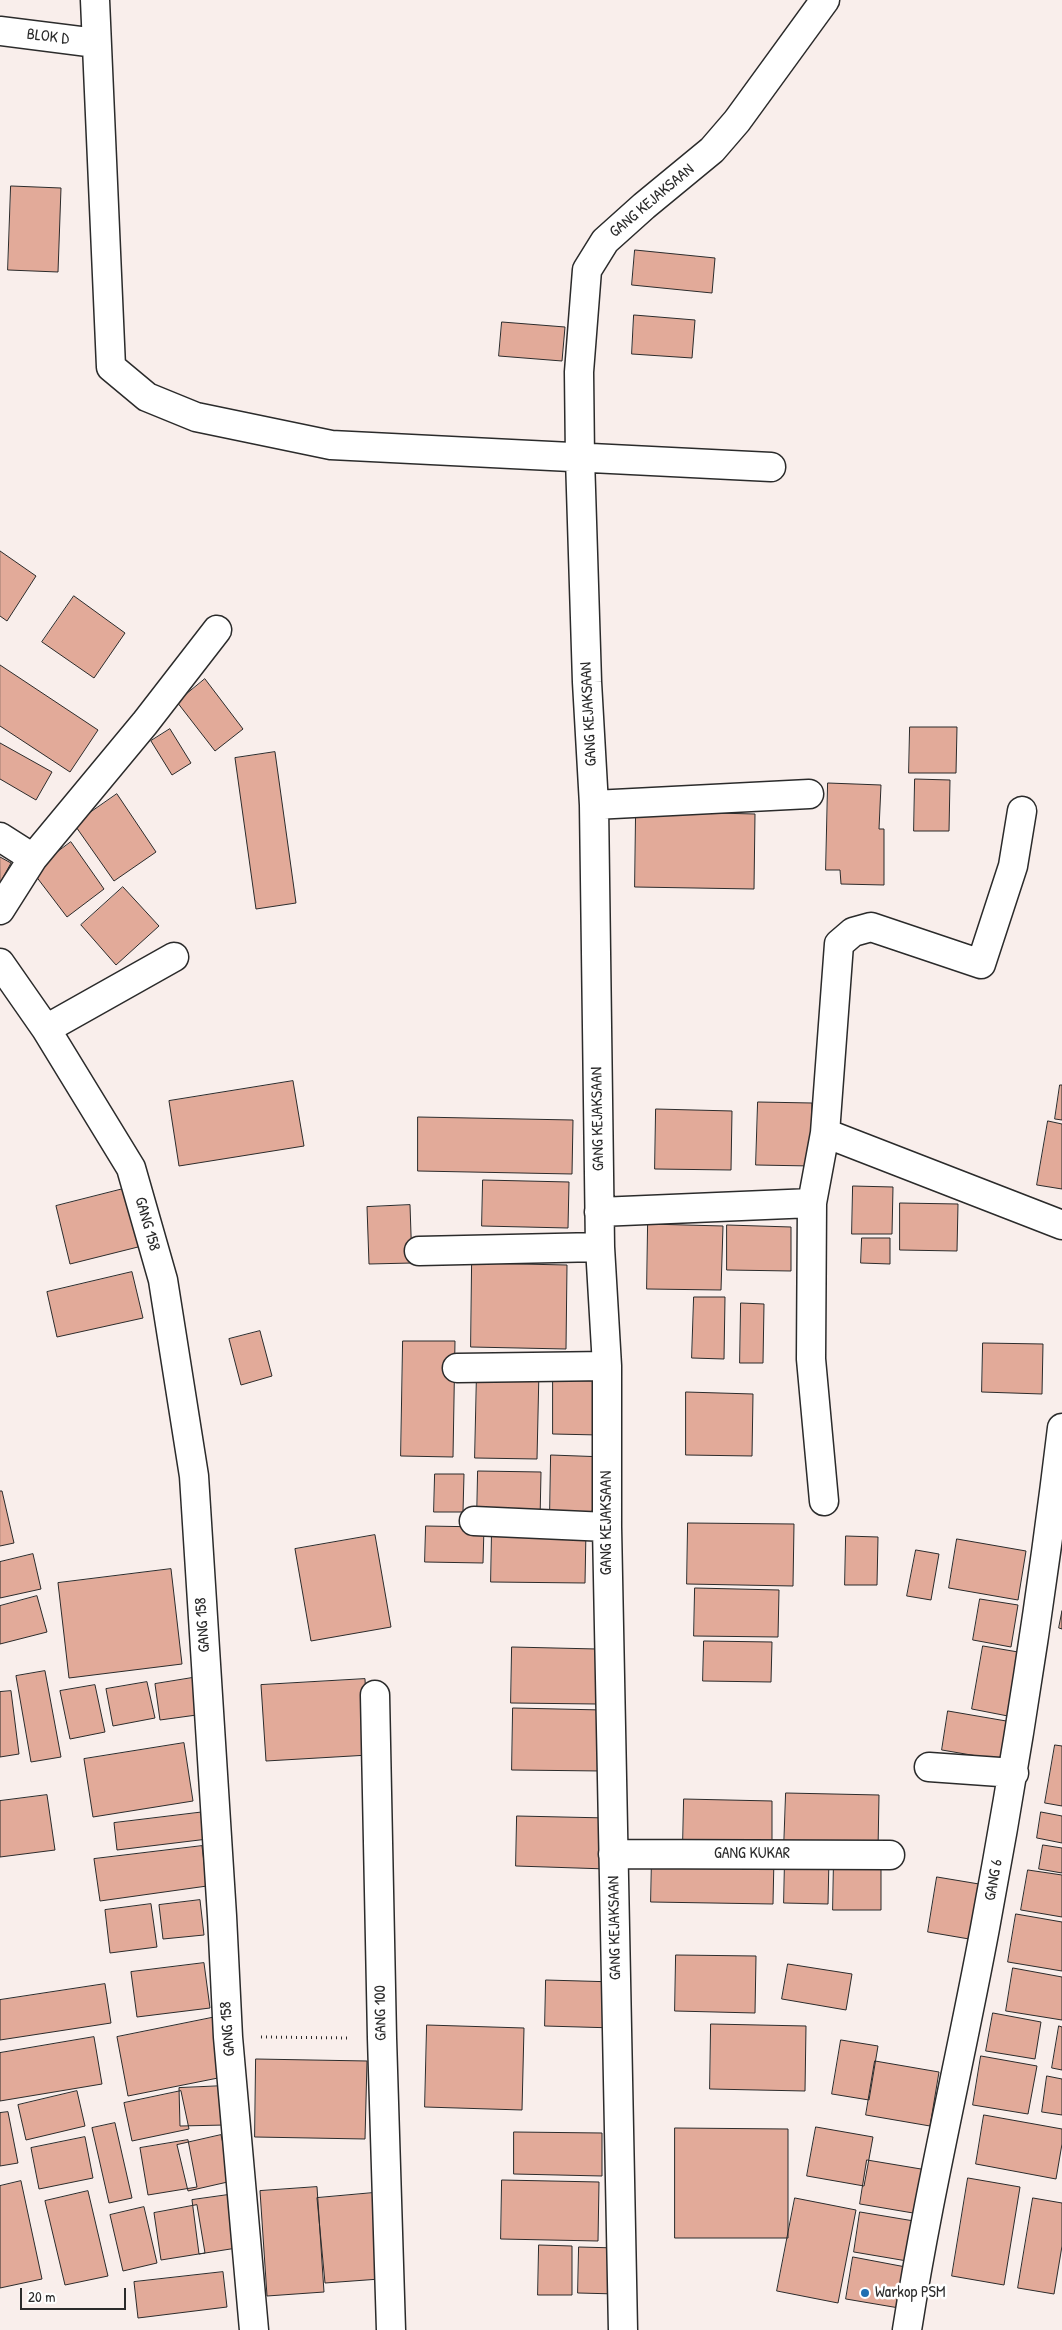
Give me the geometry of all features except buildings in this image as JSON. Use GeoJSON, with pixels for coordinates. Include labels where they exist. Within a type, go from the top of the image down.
{"type":"FeatureCollection","features":[{"type":"Feature","properties":{"kind":"street"},"geometry":{"type":"LineString","coordinates":[[95,0],[111,367],[147,397],[196,417],[330,445],[771,467]]}},
{"type":"Feature","properties":{"kind":"street","name":"GANG KEJAKSAAN"},"geometry":{"type":"LineString","coordinates":[[623,2330],[606,1527],[608,1366],[600,1247],[594,805],[586,682],[580,458],[579,372],[587,270],[605,241],[712,150],[737,121],[825,0]]}},
{"type":"Feature","properties":{"kind":"street","name":"BLOK D"},"geometry":{"type":"LineString","coordinates":[[0,31],[96,43]]}},
{"type":"Feature","properties":{"kind":"street"},"geometry":{"type":"LineString","coordinates":[[0,910],[33,858],[145,723],[217,630]]}},
{"type":"Feature","properties":{"kind":"street"},"geometry":{"type":"LineString","coordinates":[[594,805],[809,794]]}},
{"type":"Feature","properties":{"kind":"street"},"geometry":{"type":"LineString","coordinates":[[824,1501],[811,1359],[812,1204],[825,1133],[839,944],[853,932],[871,927],[981,964],[1013,866],[1022,811]]}},
{"type":"Feature","properties":{"kind":"street"},"geometry":{"type":"LineString","coordinates":[[0,837],[33,858]]}},
{"type":"Feature","properties":{"kind":"street"},"geometry":{"type":"LineString","coordinates":[[46,1029],[174,957]]}},
{"type":"Feature","properties":{"kind":"street","name":"GANG 158"},"geometry":{"type":"LineString","coordinates":[[0,963],[46,1029],[131,1168],[163,1280],[194,1476],[228,2037],[254,2330]]}},
{"type":"Feature","properties":{"kind":"street"},"geometry":{"type":"LineString","coordinates":[[825,1133],[1062,1225]]}},
{"type":"Feature","properties":{"kind":"street"},"geometry":{"type":"LineString","coordinates":[[599,1212],[812,1204]]}},
{"type":"Feature","properties":{"kind":"street"},"geometry":{"type":"LineString","coordinates":[[419,1251],[600,1247]]}},
{"type":"Feature","properties":{"kind":"street"},"geometry":{"type":"LineString","coordinates":[[457,1368],[608,1366]]}},
{"type":"Feature","properties":{"kind":"street","name":"GANG 6"},"geometry":{"type":"LineString","coordinates":[[906,2330],[920,2244],[985,1931],[1054,1562],[1062,1428]]}},
{"type":"Feature","properties":{"kind":"street"},"geometry":{"type":"LineString","coordinates":[[474,1522],[606,1527]]}},
{"type":"Feature","properties":{"kind":"street","name":"GANG 100"},"geometry":{"type":"LineString","coordinates":[[375,1695],[382,2038],[391,2330]]}},
{"type":"Feature","properties":{"kind":"street"},"geometry":{"type":"LineString","coordinates":[[929,1767],[1014,1773]]}},
{"type":"Feature","properties":{"kind":"street","name":"GANG KUKAR"},"geometry":{"type":"LineString","coordinates":[[613,1854],[890,1855]]}},
{"type":"Feature","properties":{"kind":"path"},"geometry":{"type":"LineString","coordinates":[[228,2037],[382,2038]]}},
{"type":"Feature","properties":{"kind":"place","name":"Warkop PSM"},"geometry":{"type":"Point","coordinates":[865,2293]}}]}
